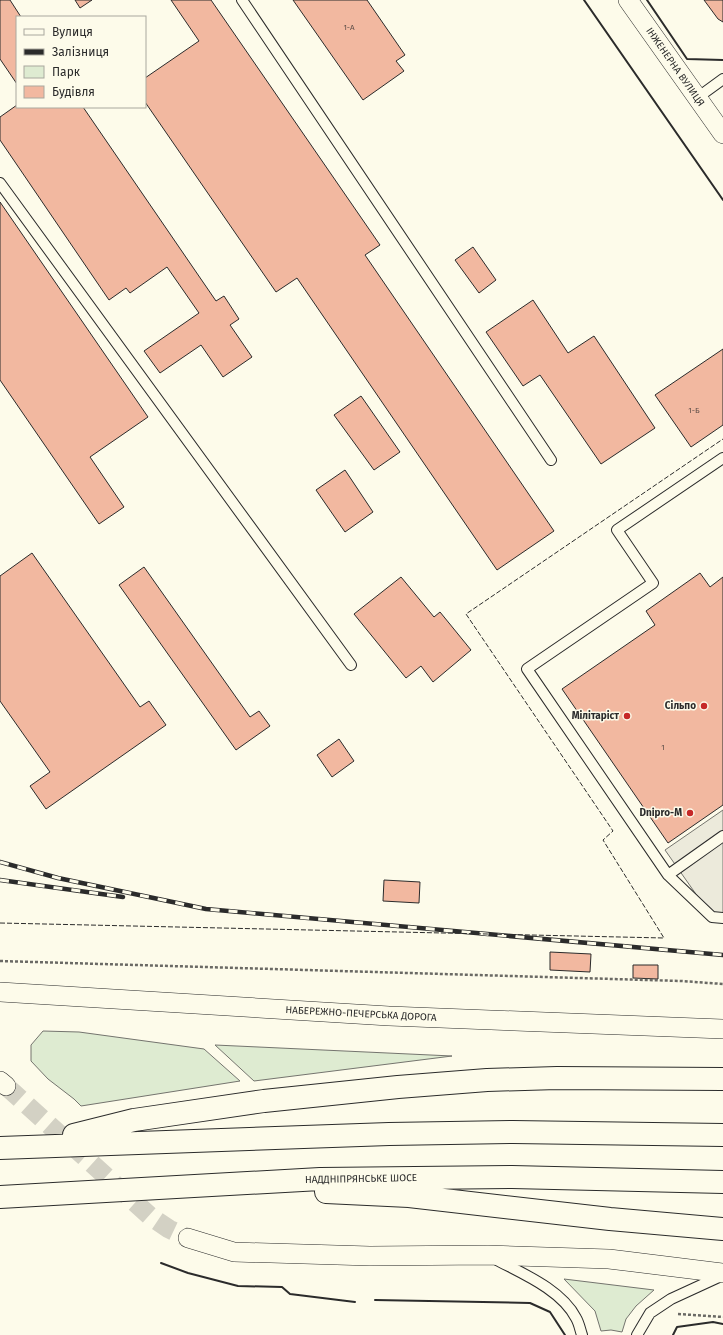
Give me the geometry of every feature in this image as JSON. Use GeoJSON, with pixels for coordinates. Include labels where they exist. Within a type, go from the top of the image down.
{"type":"FeatureCollection","features":[{"type":"Feature","properties":{"kind":"main road"},"geometry":{"type":"LineString","coordinates":[[30,1146],[134,1120],[241,1105],[398,1087],[487,1080],[557,1078],[723,1079]]}},
{"type":"Feature","properties":{"kind":"main road"},"geometry":{"type":"LineString","coordinates":[[0,1148],[316,1136],[497,1132],[589,1132],[723,1135]]}},
{"type":"Feature","properties":{"kind":"main road","name":"НАДДНІПРЯНСЬКЕ ШОСЕ"},"geometry":{"type":"LineString","coordinates":[[0,1196],[320,1179],[512,1176],[723,1182]]}},
{"type":"Feature","properties":{"kind":"main road"},"geometry":{"type":"LineString","coordinates":[[181,1187],[409,1196],[610,1219],[723,1229]]}},
{"type":"Feature","properties":{"kind":"street","name":"ІНЖЕНЕРНА ВУЛИЦЯ"},"geometry":{"type":"LineString","coordinates":[[628,0],[723,134]]}},
{"type":"Feature","properties":{"kind":"street","name":"НАБЕРЕЖНО-ПЕЧЕРСЬКА ДОРОГА"},"geometry":{"type":"LineString","coordinates":[[0,992],[389,1016],[723,1029]]}},
{"type":"Feature","properties":{"kind":"street"},"geometry":{"type":"LineString","coordinates":[[188,1238],[234,1252],[370,1256],[488,1255],[609,1259],[723,1274]]}},
{"type":"Feature","properties":{"kind":"lane"},"geometry":{"type":"LineString","coordinates":[[242,0],[551,460]]}},
{"type":"Feature","properties":{"kind":"lane"},"geometry":{"type":"LineString","coordinates":[[697,98],[723,79]]}},
{"type":"Feature","properties":{"kind":"lane"},"geometry":{"type":"LineString","coordinates":[[0,183],[351,665]]}},
{"type":"Feature","properties":{"kind":"lane"},"geometry":{"type":"LineString","coordinates":[[723,458],[617,530],[653,583],[527,669],[668,876],[712,917],[723,918]]}},
{"type":"Feature","properties":{"kind":"lane"},"geometry":{"type":"LineString","coordinates":[[668,876],[723,836]]}},
{"type":"Feature","properties":{"kind":"lane"},"geometry":{"type":"LineString","coordinates":[[488,1255],[544,1285],[559,1296],[576,1317],[582,1335]]}},
{"type":"Feature","properties":{"kind":"lane"},"geometry":{"type":"LineString","coordinates":[[637,1335],[650,1313],[671,1298],[723,1274]]}},
{"type":"Feature","properties":{"kind":"path"},"geometry":{"type":"LineString","coordinates":[[0,961],[681,981],[723,984]]}},
{"type":"Feature","properties":{"kind":"path"},"geometry":{"type":"LineString","coordinates":[[672,1314],[723,1317]]}},
{"type":"Feature","properties":{"kind":"green space"},"geometry":{"type":"Polygon","coordinates":[[[43,1031],[79,1032],[204,1049],[240,1081],[81,1106],[48,1079],[31,1061],[31,1045],[43,1031]]]}},
{"type":"Feature","properties":{"kind":"green space"},"geometry":{"type":"Polygon","coordinates":[[[215,1045],[452,1056],[254,1081],[215,1045]]]}},
{"type":"Feature","properties":{"kind":"green space"},"geometry":{"type":"Polygon","coordinates":[[[564,1279],[654,1290],[636,1306],[626,1319],[622,1332],[611,1330],[601,1331],[595,1311],[564,1279]]]}},
{"type":"Feature","properties":{"kind":"shaded area"},"geometry":{"type":"Polygon","coordinates":[[[723,810],[723,918],[712,917],[665,850],[723,810]]]}},
{"type":"Feature","properties":{"kind":"building"},"geometry":{"type":"Polygon","coordinates":[[[0,0],[10,0],[20,16],[16,16],[16,83],[0,59],[0,0]]]}},
{"type":"Feature","properties":{"kind":"building"},"geometry":{"type":"Polygon","coordinates":[[[75,0],[92,0],[80,8],[75,0]]]}},
{"type":"Feature","properties":{"kind":"building"},"geometry":{"type":"Polygon","coordinates":[[[171,0],[211,0],[380,245],[365,255],[554,531],[497,570],[297,278],[276,292],[146,103],[146,77],[199,41],[171,0]]]}},
{"type":"Feature","properties":{"kind":"building"},"geometry":{"type":"Polygon","coordinates":[[[293,0],[367,0],[405,55],[396,61],[404,71],[363,100],[293,0]]]}},
{"type":"Feature","properties":{"kind":"building"},"geometry":{"type":"Polygon","coordinates":[[[704,0],[723,0],[723,22],[718,19],[704,0]]]}},
{"type":"Feature","properties":{"kind":"building"},"geometry":{"type":"Polygon","coordinates":[[[16,106],[16,108],[84,108],[216,301],[224,296],[239,319],[230,325],[252,357],[223,377],[201,345],[160,373],[144,351],[199,313],[167,267],[130,293],[126,288],[109,300],[0,140],[0,117],[16,106]]]}},
{"type":"Feature","properties":{"kind":"building"},"geometry":{"type":"Polygon","coordinates":[[[0,202],[148,417],[90,457],[124,507],[99,524],[0,380],[0,202]]]}},
{"type":"Feature","properties":{"kind":"building"},"geometry":{"type":"Polygon","coordinates":[[[473,247],[496,280],[479,293],[455,260],[473,247]]]}},
{"type":"Feature","properties":{"kind":"building"},"geometry":{"type":"Polygon","coordinates":[[[533,300],[568,353],[594,336],[655,428],[601,464],[540,375],[523,386],[486,332],[533,300]]]}},
{"type":"Feature","properties":{"kind":"building"},"geometry":{"type":"Polygon","coordinates":[[[723,349],[723,425],[691,447],[655,395],[723,349]]]}},
{"type":"Feature","properties":{"kind":"building"},"geometry":{"type":"Polygon","coordinates":[[[361,396],[400,452],[374,470],[334,415],[361,396]]]}},
{"type":"Feature","properties":{"kind":"building"},"geometry":{"type":"Polygon","coordinates":[[[345,470],[373,512],[345,532],[316,490],[345,470]]]}},
{"type":"Feature","properties":{"kind":"building"},"geometry":{"type":"Polygon","coordinates":[[[32,553],[140,707],[149,701],[166,725],[46,809],[30,786],[50,772],[0,701],[0,576],[32,553]]]}},
{"type":"Feature","properties":{"kind":"building"},"geometry":{"type":"Polygon","coordinates":[[[144,567],[250,717],[259,711],[270,726],[236,750],[119,585],[144,567]]]}},
{"type":"Feature","properties":{"kind":"building"},"geometry":{"type":"Polygon","coordinates":[[[700,573],[710,587],[723,577],[723,805],[668,843],[562,689],[655,625],[646,611],[700,573]]]}},
{"type":"Feature","properties":{"kind":"building"},"geometry":{"type":"Polygon","coordinates":[[[401,577],[434,617],[440,612],[471,650],[433,682],[421,666],[406,678],[354,614],[401,577]]]}},
{"type":"Feature","properties":{"kind":"building"},"geometry":{"type":"Polygon","coordinates":[[[339,739],[354,761],[332,777],[317,755],[339,739]]]}},
{"type":"Feature","properties":{"kind":"building"},"geometry":{"type":"Polygon","coordinates":[[[384,880],[420,882],[419,903],[383,901],[384,880]]]}},
{"type":"Feature","properties":{"kind":"building"},"geometry":{"type":"Polygon","coordinates":[[[550,952],[591,954],[590,972],[550,970],[550,952]]]}},
{"type":"Feature","properties":{"kind":"building"},"geometry":{"type":"Polygon","coordinates":[[[633,965],[658,965],[658,979],[633,978],[633,965]]]}},
{"type":"Feature","properties":{"kind":"tunnel"},"geometry":{"type":"LineString","coordinates":[[6,1086],[151,1217],[169,1229],[188,1238]]}},
{"type":"Feature","properties":{"kind":"railway"},"geometry":{"type":"LineString","coordinates":[[0,862],[58,878],[206,909],[723,955]]}},
{"type":"Feature","properties":{"kind":"railway"},"geometry":{"type":"LineString","coordinates":[[0,880],[123,897]]}},
{"type":"Feature","properties":{"kind":"fence"},"geometry":{"type":"LineString","coordinates":[[0,923],[664,938],[603,840],[613,831],[466,614],[723,439]]}},
{"type":"Feature","properties":{"kind":"wall"},"geometry":{"type":"LineString","coordinates":[[584,0],[723,200]]}},
{"type":"Feature","properties":{"kind":"wall"},"geometry":{"type":"LineString","coordinates":[[647,0],[687,59],[723,60]]}},
{"type":"Feature","properties":{"kind":"wall"},"geometry":{"type":"LineString","coordinates":[[161,1263],[188,1273],[238,1286],[282,1287],[290,1294],[355,1302]]}},
{"type":"Feature","properties":{"kind":"wall"},"geometry":{"type":"LineString","coordinates":[[375,1300],[530,1303],[550,1312],[565,1335]]}},
{"type":"Feature","properties":{"kind":"wall"},"geometry":{"type":"LineString","coordinates":[[673,1335],[677,1327],[713,1322],[723,1324]]}},
{"type":"Feature","properties":{"kind":"place","name":"Сільпо"},"geometry":{"type":"Point","coordinates":[704,706]}},
{"type":"Feature","properties":{"kind":"place","name":"Мілітаріст"},"geometry":{"type":"Point","coordinates":[627,716]}},
{"type":"Feature","properties":{"kind":"place","name":"Dnipro-M"},"geometry":{"type":"Point","coordinates":[690,813]}}]}
